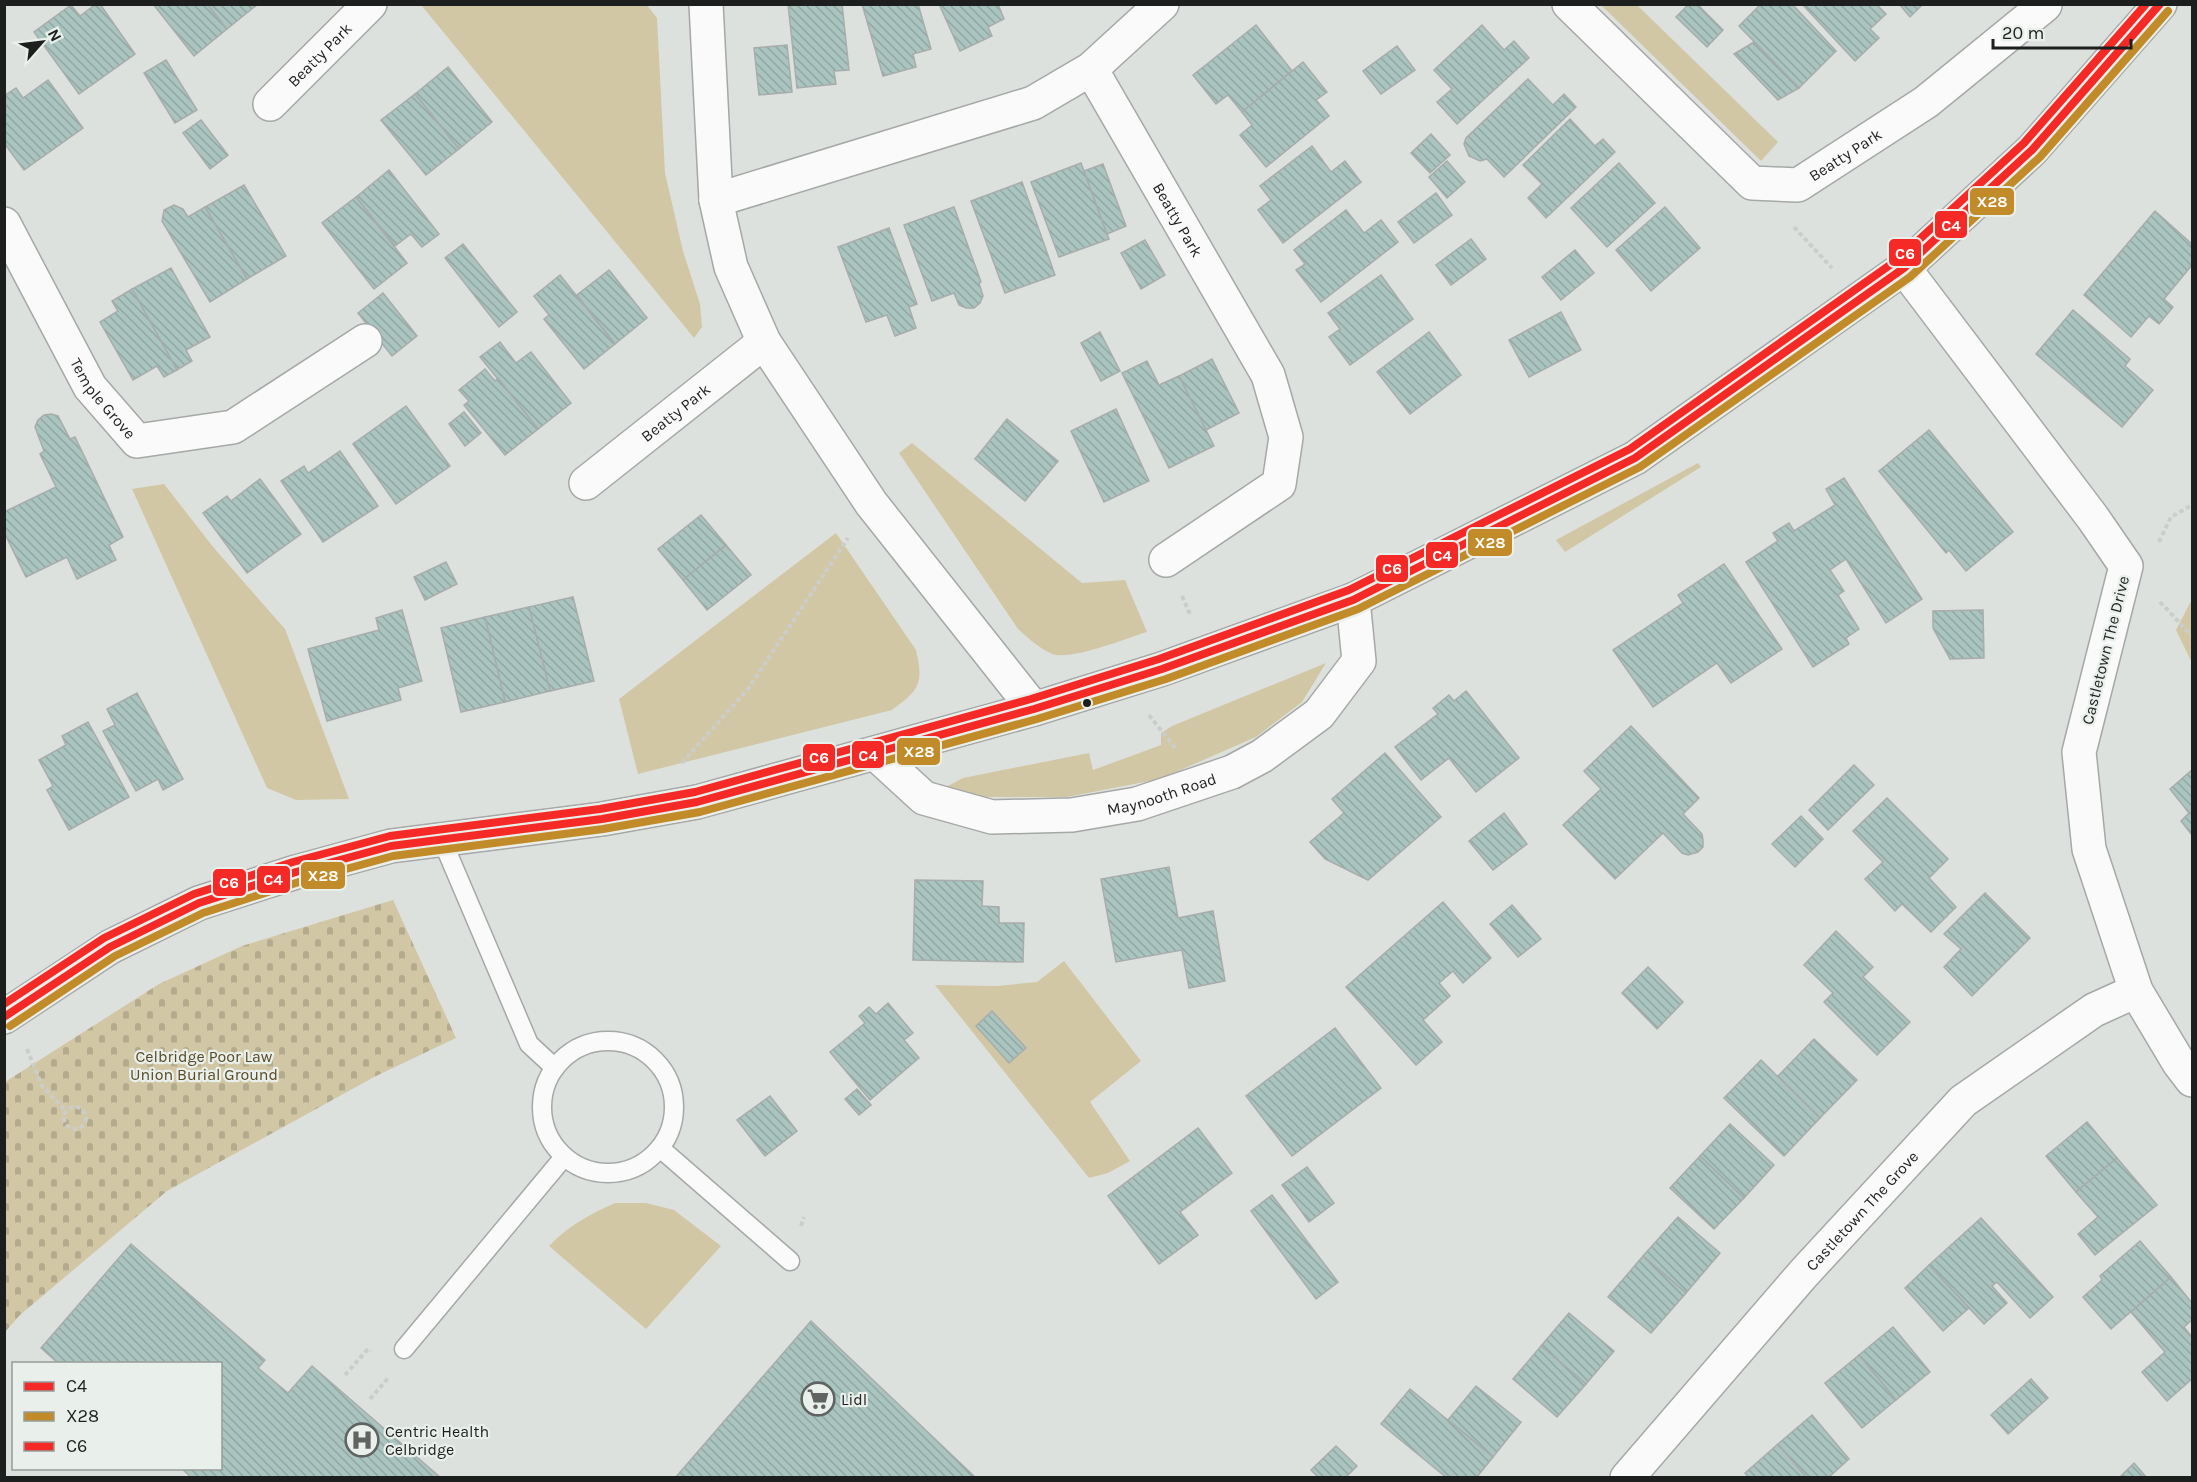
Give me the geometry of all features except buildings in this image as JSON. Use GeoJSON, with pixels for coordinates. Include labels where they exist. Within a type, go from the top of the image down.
{"type":"FeatureCollection","features":[{"type":"Feature","properties":{"kind":"main road"},"geometry":{"type":"LineString","coordinates":[[8,1014],[110,947],[199,903],[296,872],[391,846],[697,802],[1034,709],[1207,654],[1353,600],[1635,458],[1904,268],[2032,150],[2160,4]]}},
{"type":"Feature","properties":{"kind":"street","name":"Beatty Park"},"geometry":{"type":"LineString","coordinates":[[270,104],[370,4]]}},
{"type":"Feature","properties":{"kind":"street"},"geometry":{"type":"LineString","coordinates":[[706,4],[716,200],[731,267],[764,342],[871,503],[1034,709]]}},
{"type":"Feature","properties":{"kind":"street"},"geometry":{"type":"LineString","coordinates":[[716,200],[1033,103],[1091,69],[1162,4]]}},
{"type":"Feature","properties":{"kind":"street"},"geometry":{"type":"LineString","coordinates":[[1569,4],[1752,183]]}},
{"type":"Feature","properties":{"kind":"street","name":"Beatty Park"},"geometry":{"type":"LineString","coordinates":[[1752,183],[1798,185],[1926,102],[2045,5]]}},
{"type":"Feature","properties":{"kind":"street","name":"Beatty Park"},"geometry":{"type":"LineString","coordinates":[[1091,69],[1268,375],[1286,437],[1279,484],[1166,560]]}},
{"type":"Feature","properties":{"kind":"street","name":"Temple Grove"},"geometry":{"type":"LineString","coordinates":[[4,224],[90,387],[137,441],[233,428],[365,341]]}},
{"type":"Feature","properties":{"kind":"street","name":"Castletown The Drive"},"geometry":{"type":"LineString","coordinates":[[1904,268],[2093,518],[2126,566],[2079,752],[2089,849],[2136,991],[2179,1063],[2193,1080]]}},
{"type":"Feature","properties":{"kind":"street","name":"Beatty Park"},"geometry":{"type":"LineString","coordinates":[[586,483],[764,342]]}},
{"type":"Feature","properties":{"kind":"street","name":"Maynooth Road"},"geometry":{"type":"LineString","coordinates":[[876,754],[924,798],[992,817],[1072,815],[1137,804],[1232,771],[1262,756],[1319,714],[1359,661],[1353,600]]}},
{"type":"Feature","properties":{"kind":"street","name":"Castletown The Grove"},"geometry":{"type":"LineString","coordinates":[[1627,1478],[1804,1273],[1964,1101],[2094,1010],[2136,991]]}},
{"type":"Feature","properties":{"kind":"lane"},"geometry":{"type":"LineString","coordinates":[[442,840],[529,1044],[555,1068]]}},
{"type":"Feature","properties":{"kind":"lane"},"geometry":{"type":"LineString","coordinates":[[609,1041],[630,1044],[648,1054],[662,1070],[672,1088],[675,1109],[671,1130],[660,1148],[645,1163],[625,1172],[603,1174],[582,1169],[564,1157],[552,1142],[544,1124],[542,1104],[546,1085],[555,1068],[570,1053],[588,1044],[609,1041]]}},
{"type":"Feature","properties":{"kind":"lane"},"geometry":{"type":"LineString","coordinates":[[660,1148],[790,1261]]}},
{"type":"Feature","properties":{"kind":"lane"},"geometry":{"type":"LineString","coordinates":[[404,1349],[564,1157]]}},
{"type":"Feature","properties":{"kind":"path"},"geometry":{"type":"LineString","coordinates":[[1752,183],[1861,299]]}},
{"type":"Feature","properties":{"kind":"path"},"geometry":{"type":"LineString","coordinates":[[637,812],[748,689],[871,503]]}},
{"type":"Feature","properties":{"kind":"path"},"geometry":{"type":"LineString","coordinates":[[2171,517],[2193,505]]}},
{"type":"Feature","properties":{"kind":"path"},"geometry":{"type":"LineString","coordinates":[[1166,560],[1207,654]]}},
{"type":"Feature","properties":{"kind":"path"},"geometry":{"type":"LineString","coordinates":[[2154,597],[2193,636]]}},
{"type":"Feature","properties":{"kind":"path"},"geometry":{"type":"LineString","coordinates":[[1123,681],[1203,782]]}},
{"type":"Feature","properties":{"kind":"path"},"geometry":{"type":"LineString","coordinates":[[8,1014],[42,1086],[66,1111]]}},
{"type":"Feature","properties":{"kind":"path"},"geometry":{"type":"LineString","coordinates":[[74,1106],[82,1109],[87,1117],[84,1126],[76,1130],[68,1128],[64,1120],[66,1111],[74,1106]]}},
{"type":"Feature","properties":{"kind":"path"},"geometry":{"type":"LineString","coordinates":[[345,1375],[368,1349]]}},
{"type":"Feature","properties":{"kind":"green space"},"geometry":{"type":"Polygon","coordinates":[[[647,5],[657,18],[665,173],[683,251],[700,304],[702,327],[694,338],[422,6],[647,5]]]}},
{"type":"Feature","properties":{"kind":"green space"},"geometry":{"type":"Polygon","coordinates":[[[1601,5],[1637,5],[1778,142],[1761,161],[1601,5]]]}},
{"type":"Feature","properties":{"kind":"green space"},"geometry":{"type":"Polygon","coordinates":[[[912,443],[1082,583],[1125,580],[1147,632],[1085,652],[1061,655],[1047,652],[1030,640],[1018,629],[899,453],[912,443]]]}},
{"type":"Feature","properties":{"kind":"green space"},"geometry":{"type":"Polygon","coordinates":[[[1698,463],[1701,467],[1565,552],[1556,540],[1698,463]]]}},
{"type":"Feature","properties":{"kind":"green space"},"geometry":{"type":"Polygon","coordinates":[[[164,484],[214,548],[285,629],[349,799],[296,800],[267,788],[132,489],[164,484]]]}},
{"type":"Feature","properties":{"kind":"green space"},"geometry":{"type":"Polygon","coordinates":[[[836,533],[916,650],[919,679],[914,691],[892,710],[638,774],[619,699],[836,533]]]}},
{"type":"Feature","properties":{"kind":"green space"},"geometry":{"type":"Polygon","coordinates":[[[2192,599],[2192,663],[2176,630],[2192,599]]]}},
{"type":"Feature","properties":{"kind":"green space"},"geometry":{"type":"Polygon","coordinates":[[[1326,663],[1302,702],[1256,737],[1160,779],[1067,797],[975,797],[946,787],[963,778],[1089,753],[1093,770],[1161,745],[1161,733],[1172,726],[1326,663]]]}},
{"type":"Feature","properties":{"kind":"green space","name":"Celbridge Poor Law Union Burial Ground"},"geometry":{"type":"Polygon","coordinates":[[[393,900],[456,1038],[376,1076],[167,1191],[20,1315],[5,1332],[5,1082],[159,984],[242,946],[393,900]]]}},
{"type":"Feature","properties":{"kind":"green space"},"geometry":{"type":"Polygon","coordinates":[[[1064,961],[1141,1061],[1090,1102],[1130,1161],[1108,1173],[1089,1178],[935,985],[997,986],[1037,982],[1064,961]]]}},
{"type":"Feature","properties":{"kind":"green space"},"geometry":{"type":"Polygon","coordinates":[[[615,1203],[646,1203],[674,1210],[721,1246],[646,1329],[549,1246],[580,1221],[615,1203]]]}},
{"type":"Feature","properties":{"kind":"transit line","name":"C6"},"geometry":{"type":"LineString","coordinates":[[4,1004],[104,938],[194,894],[293,862],[390,836],[600,809],[695,792],[1031,699],[1159,659],[1349,590],[1630,449],[1897,260],[2024,143],[2146,4]]}},
{"type":"Feature","properties":{"kind":"transit line","name":"C4"},"geometry":{"type":"LineString","coordinates":[[4,1017],[110,947],[199,903],[296,872],[391,846],[602,819],[697,802],[1034,709],[1162,669],[1353,600],[1635,458],[1904,268],[2032,150],[2160,4]]}},
{"type":"Feature","properties":{"kind":"transit line","name":"X28"},"geometry":{"type":"LineString","coordinates":[[10,1026],[115,956],[203,913],[299,882],[393,856],[603,829],[700,812],[1037,719],[1166,679],[1358,609],[1640,467],[1910,277],[2040,157],[2168,11]]}},
{"type":"Feature","properties":{"kind":"place","name":"Lidl"},"geometry":{"type":"Point","coordinates":[818,1399]}},
{"type":"Feature","properties":{"kind":"place","name":"Centric Health Celbridge"},"geometry":{"type":"Point","coordinates":[362,1440]}}]}
